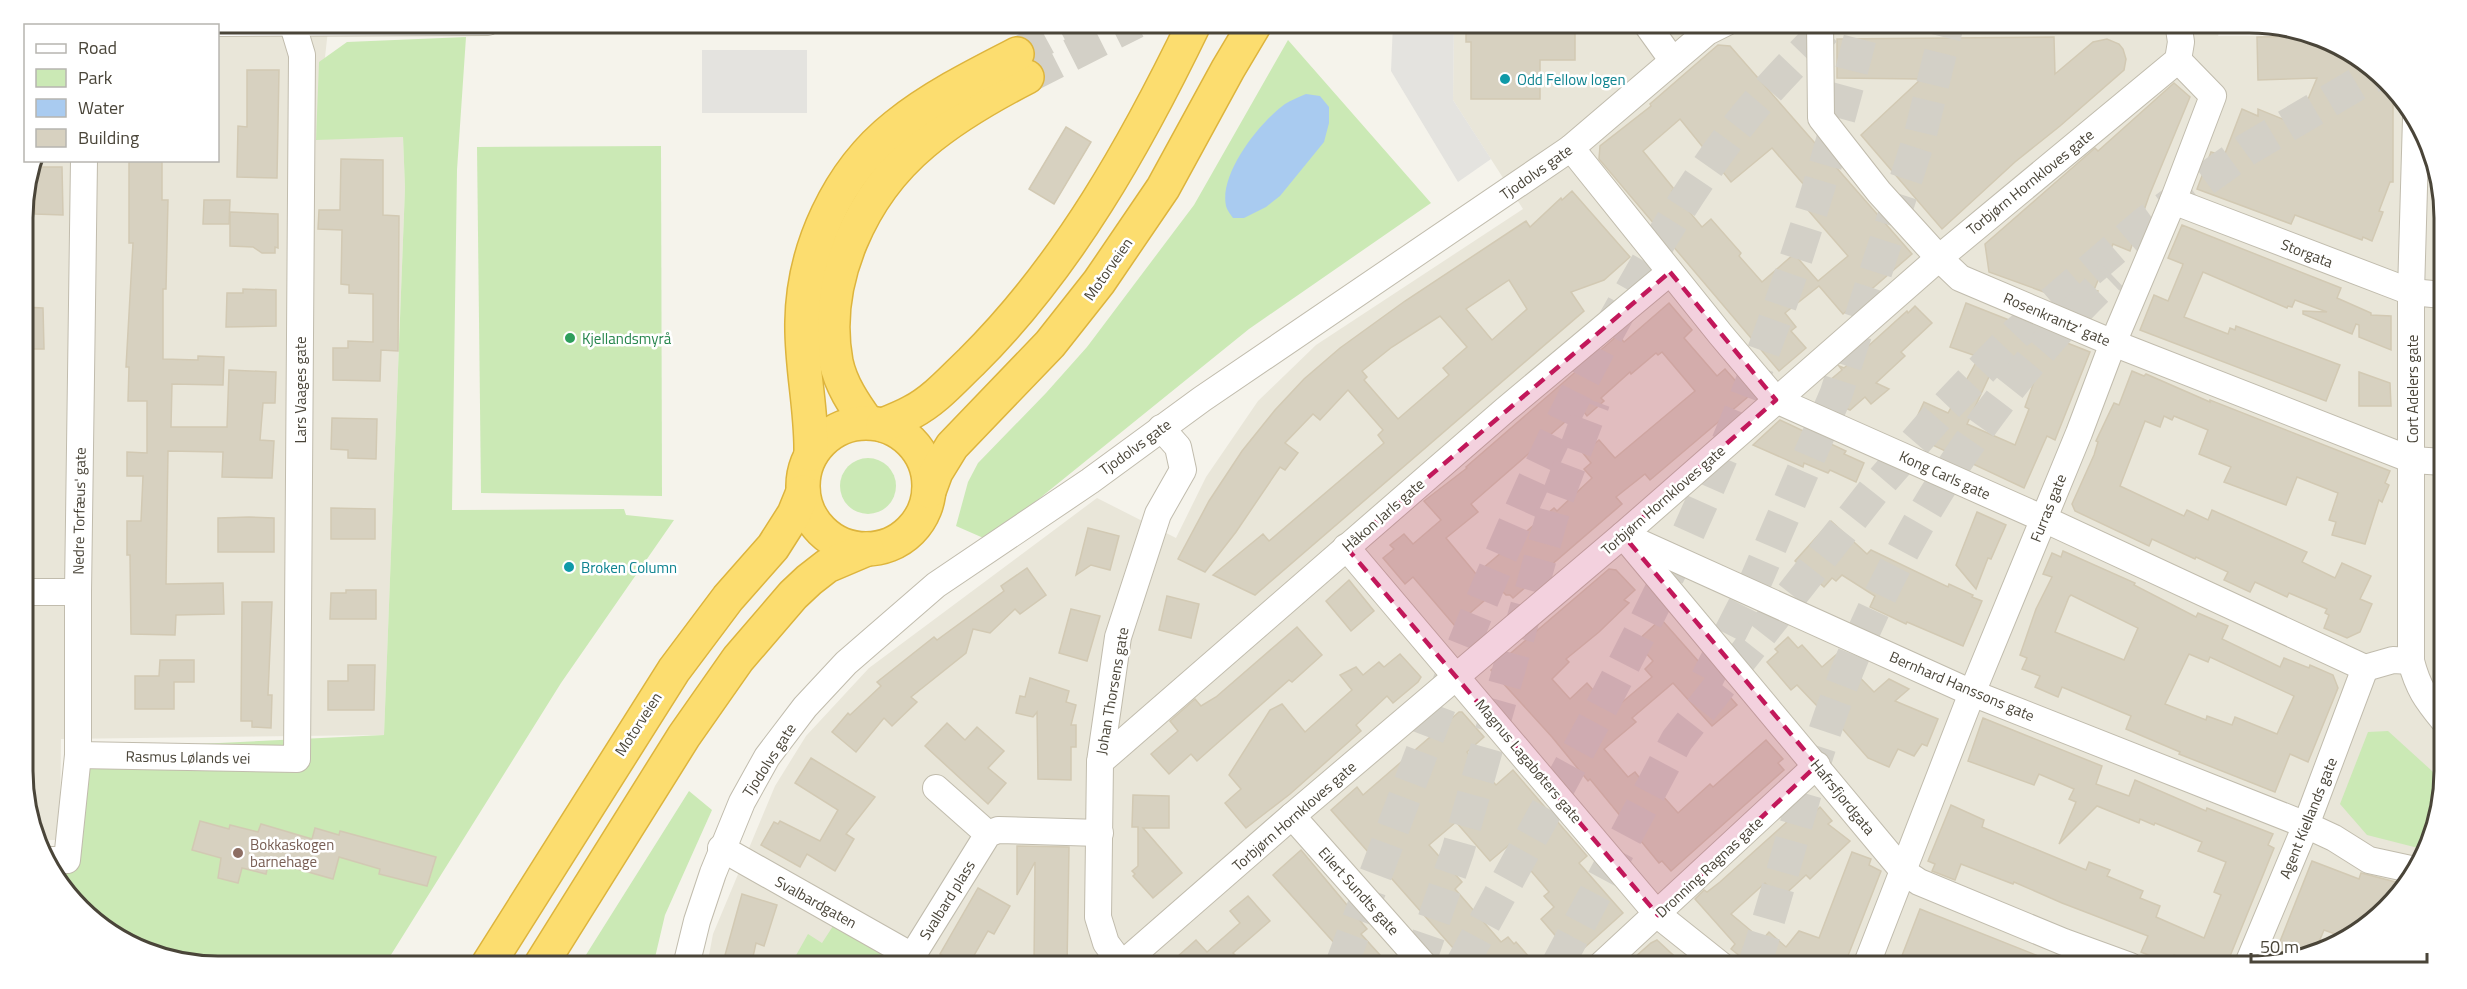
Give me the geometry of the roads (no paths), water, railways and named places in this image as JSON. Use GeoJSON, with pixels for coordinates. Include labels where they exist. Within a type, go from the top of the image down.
{"type":"FeatureCollection","features":[{"type":"Feature","properties":{"kind":"highway"},"geometry":{"type":"LineString","coordinates":[[867,549],[837,542],[824,533],[810,514],[803,492],[804,472],[811,454],[821,441],[835,430],[850,424],[875,424],[914,411],[934,397],[986,346],[1043,280],[1097,202],[1189,33]]}},
{"type":"Feature","properties":{"kind":"highway","name":"Motorveien"},"geometry":{"type":"LineString","coordinates":[[929,491],[936,472],[952,446],[1050,344],[1099,282],[1162,188],[1249,33]]}},
{"type":"Feature","properties":{"kind":"highway"},"geometry":{"type":"LineString","coordinates":[[546,956],[684,736],[738,659],[809,580],[827,566],[867,549],[897,541],[909,532],[922,513],[929,491],[926,466],[921,455],[905,436],[875,424],[853,402],[842,381],[836,362],[834,337],[837,291],[853,237],[882,186],[922,143],[980,102],[1022,66],[975,76],[916,111],[895,127],[859,163],[828,213],[811,260],[804,291],[803,366],[812,425],[811,454]]}},
{"type":"Feature","properties":{"kind":"highway","name":"Motorveien"},"geometry":{"type":"LineString","coordinates":[[493,956],[674,670],[728,598],[773,547],[794,514],[803,492]]}},
{"type":"Feature","properties":{"kind":"street","name":"Lars Vaages gate"},"geometry":{"type":"LineString","coordinates":[[295,33],[302,55],[297,759]]}},
{"type":"Feature","properties":{"kind":"street"},"geometry":{"type":"LineString","coordinates":[[1653,33],[1673,61]]}},
{"type":"Feature","properties":{"kind":"street","name":"Tjodolvs gate"},"geometry":{"type":"LineString","coordinates":[[688,956],[697,921],[721,848],[742,802],[767,757],[805,707],[846,663],[936,585],[1571,148],[1706,33]]}},
{"type":"Feature","properties":{"kind":"street","name":"Rosenkrantz' gate"},"geometry":{"type":"LineString","coordinates":[[1820,33],[1821,118],[1879,192],[1960,278],[2113,343],[2412,460],[2434,461]]}},
{"type":"Feature","properties":{"kind":"street"},"geometry":{"type":"LineString","coordinates":[[2178,60],[2181,42],[2180,33]]}},
{"type":"Feature","properties":{"kind":"street","name":"Torbjørn Hornkloves gate"},"geometry":{"type":"LineString","coordinates":[[1133,956],[1292,816],[1623,535],[1939,258],[2178,60]]}},
{"type":"Feature","properties":{"kind":"street","name":"Furras gate"},"geometry":{"type":"LineString","coordinates":[[1870,956],[1972,693],[2113,343],[2173,201],[2213,96],[2178,60]]}},
{"type":"Feature","properties":{"kind":"street","name":"Cort Adelers gate"},"geometry":{"type":"LineString","coordinates":[[2415,135],[2411,292],[2411,661],[2416,683],[2434,708]]}},
{"type":"Feature","properties":{"kind":"street","name":"Kong Carls gate"},"geometry":{"type":"LineString","coordinates":[[1571,148],[1776,400],[2044,519],[2366,668]]}},
{"type":"Feature","properties":{"kind":"street","name":"Nedre Torfæus' gate"},"geometry":{"type":"LineString","coordinates":[[59,860],[78,755],[84,162]]}},
{"type":"Feature","properties":{"kind":"street","name":"Storgata"},"geometry":{"type":"LineString","coordinates":[[2173,201],[2411,292],[2434,294]]}},
{"type":"Feature","properties":{"kind":"street","name":"Håkon Jarls gate"},"geometry":{"type":"LineString","coordinates":[[1100,762],[1504,410],[1670,272]]}},
{"type":"Feature","properties":{"kind":"street","name":"Johan Thorsens gate"},"geometry":{"type":"LineString","coordinates":[[1115,956],[1106,943],[1098,917],[1100,762],[1118,636],[1158,514],[1183,470],[1178,447],[1161,428]]}},
{"type":"Feature","properties":{"kind":"street","name":"Bernhard Hanssons gate"},"geometry":{"type":"LineString","coordinates":[[1623,535],[1972,693],[2306,825],[2334,838],[2369,860],[2406,868]]}},
{"type":"Feature","properties":{"kind":"street","name":"Hafrsfjordgata"},"geometry":{"type":"LineString","coordinates":[[1623,535],[1904,872],[1919,882],[2102,956]]}},
{"type":"Feature","properties":{"kind":"street","name":"Magnus Lagabøters gate"},"geometry":{"type":"LineString","coordinates":[[1346,546],[1658,915],[1709,956]]}},
{"type":"Feature","properties":{"kind":"street"},"geometry":{"type":"LineString","coordinates":[[33,592],[78,592]]}},
{"type":"Feature","properties":{"kind":"street"},"geometry":{"type":"LineString","coordinates":[[2366,668],[2393,660],[2411,661]]}},
{"type":"Feature","properties":{"kind":"street","name":"Agent Kiellands gate"},"geometry":{"type":"LineString","coordinates":[[2251,956],[2306,825],[2350,711],[2357,685],[2366,668]]}},
{"type":"Feature","properties":{"kind":"street","name":"Rasmus Lølands vei"},"geometry":{"type":"LineString","coordinates":[[78,755],[297,759]]}},
{"type":"Feature","properties":{"kind":"street","name":"Dronning Ragnas gate"},"geometry":{"type":"LineString","coordinates":[[1611,956],[1817,765]]}},
{"type":"Feature","properties":{"kind":"street"},"geometry":{"type":"LineString","coordinates":[[936,788],[987,834],[998,830],[1100,833]]}},
{"type":"Feature","properties":{"kind":"street","name":"Eilert Sundts gate"},"geometry":{"type":"LineString","coordinates":[[1292,816],[1416,956]]}},
{"type":"Feature","properties":{"kind":"street","name":"Svalbard plass"},"geometry":{"type":"LineString","coordinates":[[912,956],[987,834]]}},
{"type":"Feature","properties":{"kind":"street","name":"Svalbardgaten"},"geometry":{"type":"LineString","coordinates":[[721,848],[901,956]]}},
{"type":"Feature","properties":{"kind":"water"},"geometry":{"type":"Polygon","coordinates":[[[1306,94],[1320,96],[1329,107],[1329,123],[1324,142],[1280,196],[1266,207],[1244,218],[1233,218],[1226,206],[1226,193],[1235,164],[1254,135],[1275,112],[1306,94]]]}},
{"type":"Feature","properties":{"kind":"tunnel"},"geometry":{"type":"LineString","coordinates":[[1017,54],[1056,33]]}},
{"type":"Feature","properties":{"kind":"tunnel"},"geometry":{"type":"LineString","coordinates":[[1027,77],[1114,33]]}},
{"type":"Feature","properties":{"kind":"tunnel"},"geometry":{"type":"LineString","coordinates":[[1345,956],[1466,639],[1535,478],[1573,399],[1614,321],[1680,208],[1737,127],[1822,33]]}},
{"type":"Feature","properties":{"kind":"tunnel"},"geometry":{"type":"LineString","coordinates":[[1466,956],[1650,614],[1706,493],[1753,378],[1795,261],[1832,143],[1861,33]]}},
{"type":"Feature","properties":{"kind":"tunnel"},"geometry":{"type":"LineString","coordinates":[[1707,679],[1750,594],[1836,394],[1920,136],[1945,33]]}},
{"type":"Feature","properties":{"kind":"tunnel"},"geometry":{"type":"LineString","coordinates":[[1562,956],[1677,740],[1875,489],[1944,409],[2017,333],[2145,223],[2246,150],[2370,78]]}},
{"type":"Feature","properties":{"kind":"tunnel"},"geometry":{"type":"LineString","coordinates":[[1757,956],[1829,719],[1866,627],[1892,571],[1954,464],[1990,414],[2028,365],[2112,275]]}},
{"type":"Feature","properties":{"kind":"tunnel"},"geometry":{"type":"LineString","coordinates":[[1421,956],[1458,850],[1557,499],[1594,401]]}},
{"type":"Feature","properties":{"kind":"place","name":"Odd Fellow logen"},"geometry":{"type":"Point","coordinates":[1505,79]}},
{"type":"Feature","properties":{"kind":"place","name":"Kjellandsmyrå"},"geometry":{"type":"Point","coordinates":[570,338]}},
{"type":"Feature","properties":{"kind":"place","name":"Broken Column"},"geometry":{"type":"Point","coordinates":[569,567]}},
{"type":"Feature","properties":{"kind":"place","name":"Bokkaskogen barnehage"},"geometry":{"type":"Point","coordinates":[238,853]}}]}
